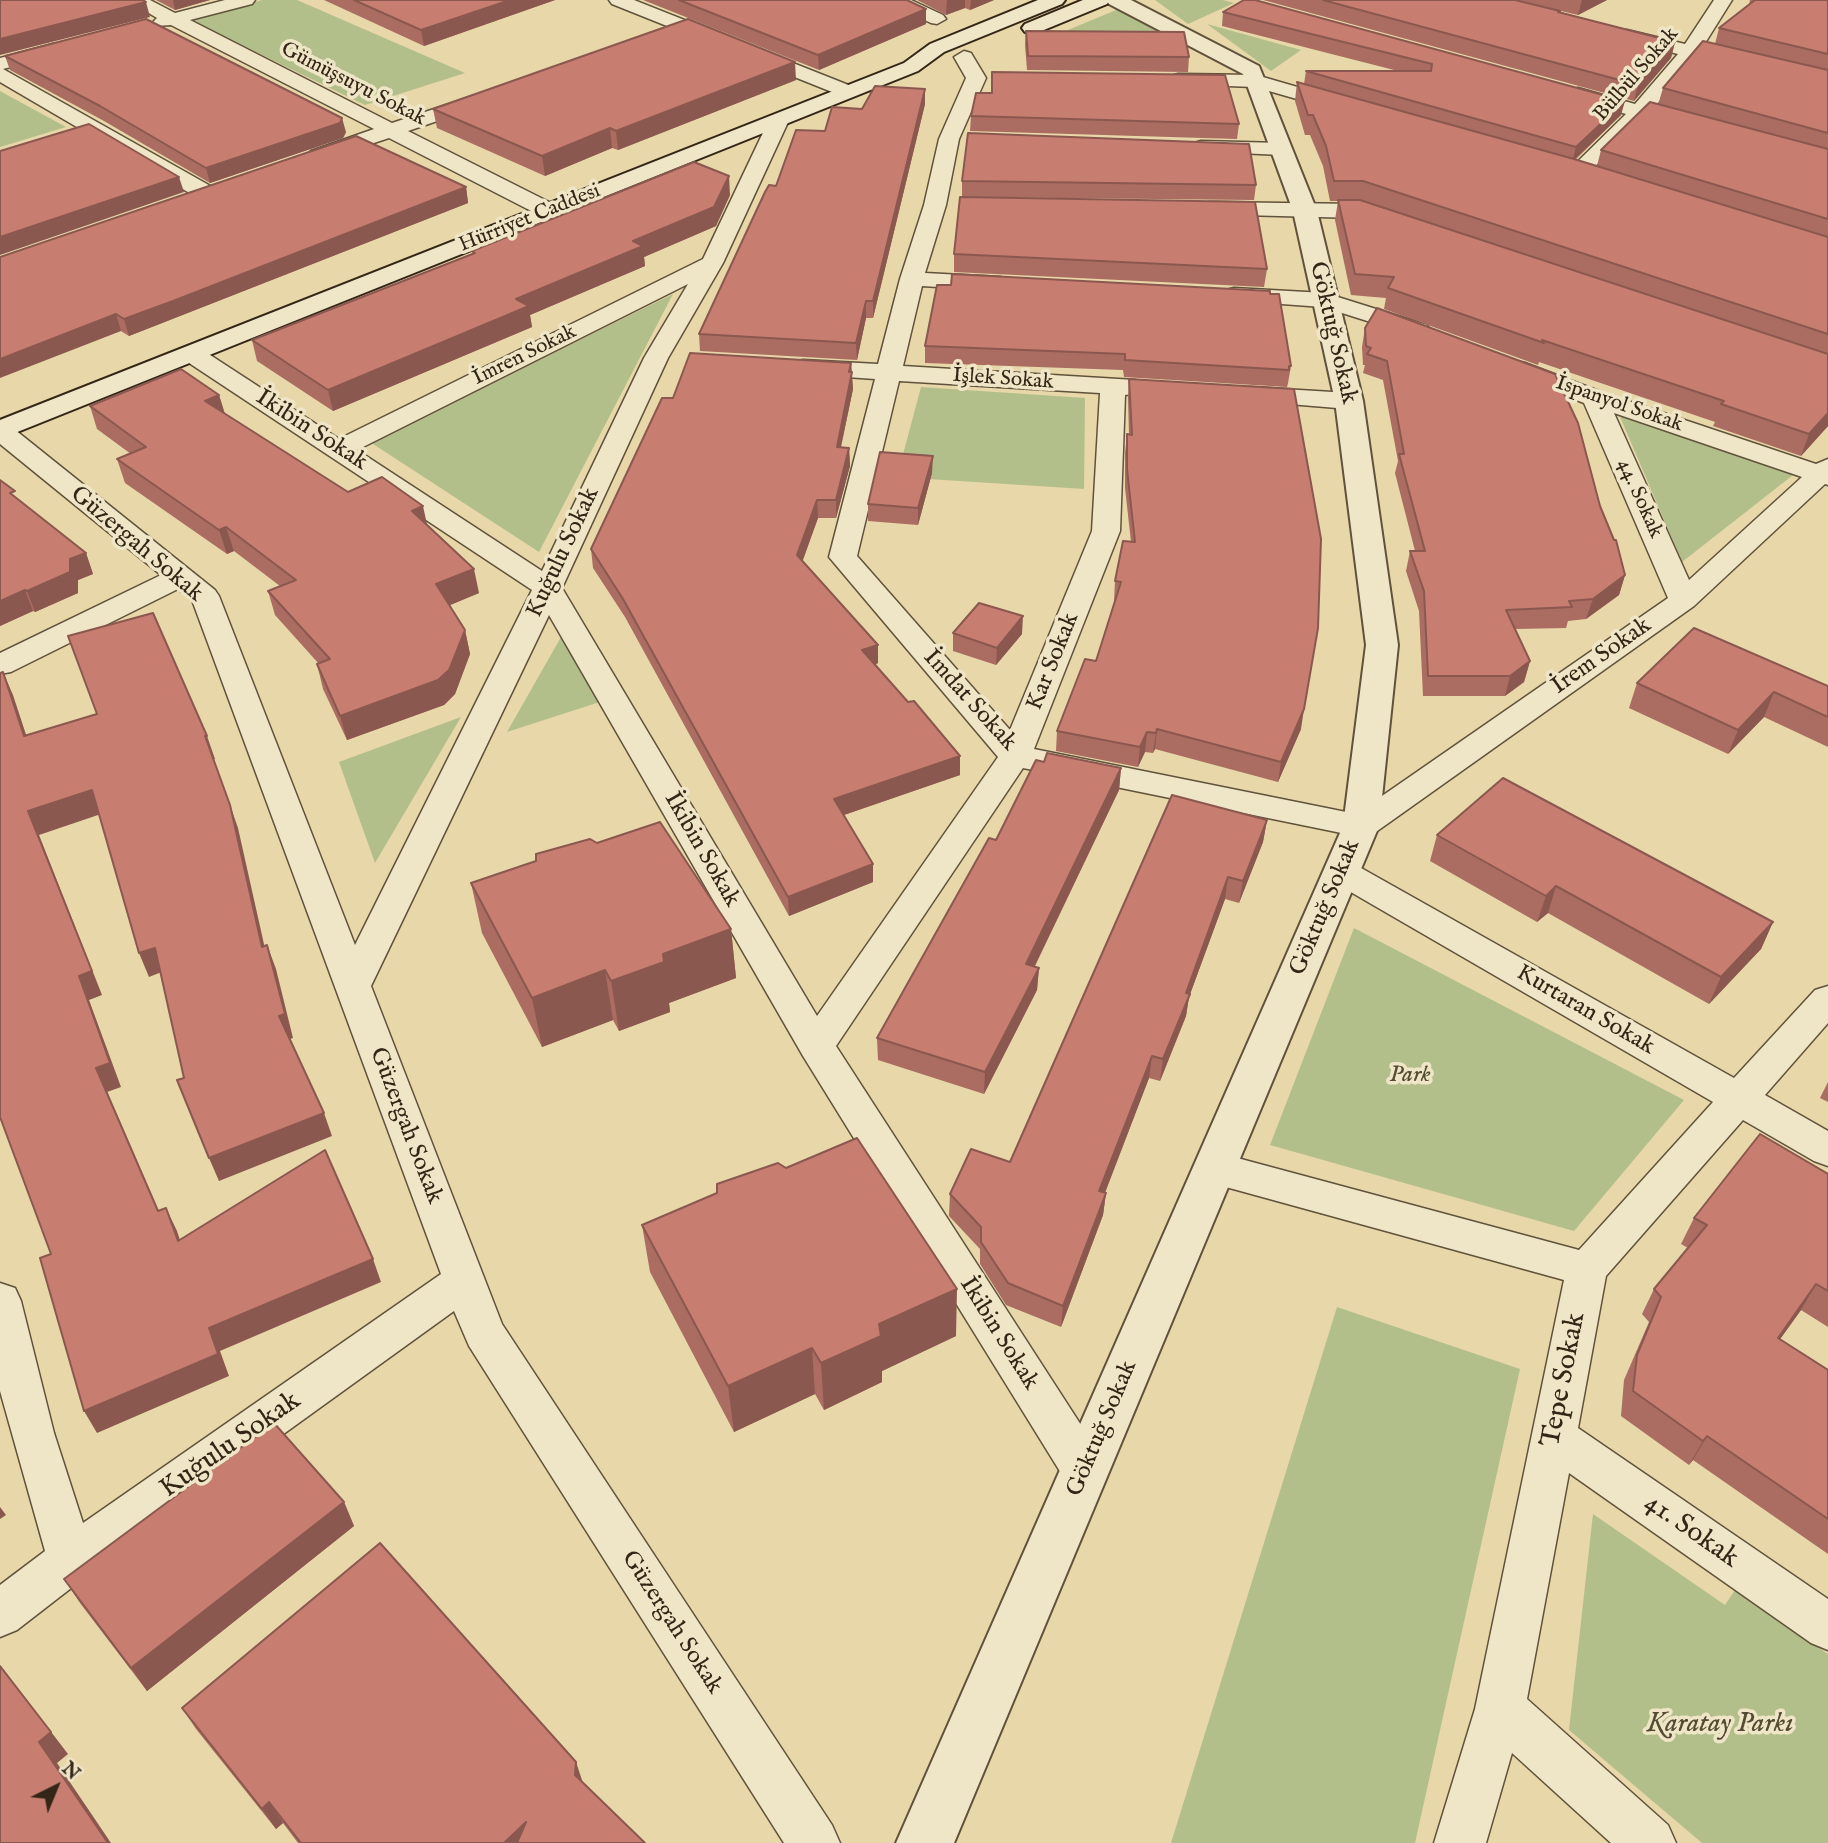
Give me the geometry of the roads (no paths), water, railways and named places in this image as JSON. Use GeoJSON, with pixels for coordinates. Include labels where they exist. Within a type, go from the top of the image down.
{"type":"FeatureCollection","features":[{"type":"Feature","properties":{"kind":"street","name":"Gümüşsuyu Sokak"},"geometry":{"type":"LineString","coordinates":[[136,0],[549,211]]}},
{"type":"Feature","properties":{"kind":"street"},"geometry":{"type":"LineString","coordinates":[[145,26],[246,0]]}},
{"type":"Feature","properties":{"kind":"street"},"geometry":{"type":"LineString","coordinates":[[618,0],[849,92]]}},
{"type":"Feature","properties":{"kind":"street"},"geometry":{"type":"LineString","coordinates":[[897,0],[937,19]]}},
{"type":"Feature","properties":{"kind":"street","name":"Hürriyet Caddesi"},"geometry":{"type":"LineString","coordinates":[[0,430],[911,67],[937,48],[1055,0]]}},
{"type":"Feature","properties":{"kind":"street"},"geometry":{"type":"LineString","coordinates":[[911,67],[964,57],[1100,0]]}},
{"type":"Feature","properties":{"kind":"street","name":"Göktuğ Sokak"},"geometry":{"type":"LineString","coordinates":[[925,1843],[1361,826],[1382,645],[1349,401],[1305,211],[1252,69],[1116,0]]}},
{"type":"Feature","properties":{"kind":"street","name":"Bülbül Sokak"},"geometry":{"type":"LineString","coordinates":[[1577,173],[1640,111],[1690,51],[1723,0]]}},
{"type":"Feature","properties":{"kind":"street"},"geometry":{"type":"LineString","coordinates":[[663,37],[689,29]]}},
{"type":"Feature","properties":{"kind":"street"},"geometry":{"type":"LineString","coordinates":[[1612,32],[1828,83]]}},
{"type":"Feature","properties":{"kind":"street"},"geometry":{"type":"LineString","coordinates":[[0,64],[66,47]]}},
{"type":"Feature","properties":{"kind":"street"},"geometry":{"type":"LineString","coordinates":[[889,373],[912,279],[935,205],[949,139],[983,78],[964,57]]}},
{"type":"Feature","properties":{"kind":"street"},"geometry":{"type":"LineString","coordinates":[[0,74],[206,193]]}},
{"type":"Feature","properties":{"kind":"street"},"geometry":{"type":"LineString","coordinates":[[1158,80],[1256,81],[1363,112]]}},
{"type":"Feature","properties":{"kind":"street"},"geometry":{"type":"LineString","coordinates":[[1561,90],[1707,130]]}},
{"type":"Feature","properties":{"kind":"street"},"geometry":{"type":"LineString","coordinates":[[293,164],[496,95]]}},
{"type":"Feature","properties":{"kind":"street","name":"Kuğulu Sokak"},"geometry":{"type":"LineString","coordinates":[[352,987],[548,588],[670,359],[779,120]]}},
{"type":"Feature","properties":{"kind":"street"},"geometry":{"type":"LineString","coordinates":[[63,135],[88,127]]}},
{"type":"Feature","properties":{"kind":"street"},"geometry":{"type":"LineString","coordinates":[[949,139],[976,140]]}},
{"type":"Feature","properties":{"kind":"street"},"geometry":{"type":"LineString","coordinates":[[1184,146],[1282,149]]}},
{"type":"Feature","properties":{"kind":"street"},"geometry":{"type":"LineString","coordinates":[[1550,166],[1604,182]]}},
{"type":"Feature","properties":{"kind":"street"},"geometry":{"type":"LineString","coordinates":[[180,202],[231,185]]}},
{"type":"Feature","properties":{"kind":"street"},"geometry":{"type":"LineString","coordinates":[[935,205],[962,205]]}},
{"type":"Feature","properties":{"kind":"street"},"geometry":{"type":"LineString","coordinates":[[1182,209],[1359,211],[1398,224]]}},
{"type":"Feature","properties":{"kind":"street","name":"İmren Sokak"},"geometry":{"type":"LineString","coordinates":[[339,449],[712,263]]}},
{"type":"Feature","properties":{"kind":"street"},"geometry":{"type":"LineString","coordinates":[[912,279],[1023,285]]}},
{"type":"Feature","properties":{"kind":"street"},"geometry":{"type":"LineString","coordinates":[[1215,294],[1325,300],[1445,341]]}},
{"type":"Feature","properties":{"kind":"street","name":"İkibin Sokak"},"geometry":{"type":"LineString","coordinates":[[192,354],[548,588],[816,1046],[1085,1471]]}},
{"type":"Feature","properties":{"kind":"street","name":"İspanyol Sokak"},"geometry":{"type":"LineString","coordinates":[[1495,360],[1595,398],[1825,473]]}},
{"type":"Feature","properties":{"kind":"street","name":"İşlek Sokak"},"geometry":{"type":"LineString","coordinates":[[778,366],[1154,389]]}},
{"type":"Feature","properties":{"kind":"street","name":"İmdat Sokak"},"geometry":{"type":"LineString","coordinates":[[889,373],[843,557],[1015,756],[1361,826]]}},
{"type":"Feature","properties":{"kind":"street","name":"Kar Sokak"},"geometry":{"type":"LineString","coordinates":[[816,1046],[1015,756],[1106,531],[1112,387]]}},
{"type":"Feature","properties":{"kind":"street"},"geometry":{"type":"LineString","coordinates":[[1224,394],[1349,401]]}},
{"type":"Feature","properties":{"kind":"street","name":"44. Sokak"},"geometry":{"type":"LineString","coordinates":[[1595,398],[1684,600]]}},
{"type":"Feature","properties":{"kind":"street","name":"Güzergah Sokak"},"geometry":{"type":"LineString","coordinates":[[0,430],[205,596],[484,1332],[814,1843]]}},
{"type":"Feature","properties":{"kind":"street","name":"İrem Sokak"},"geometry":{"type":"LineString","coordinates":[[1361,826],[1684,600],[1825,473]]}},
{"type":"Feature","properties":{"kind":"street"},"geometry":{"type":"LineString","coordinates":[[0,665],[179,577]]}},
{"type":"Feature","properties":{"kind":"street","name":"Kurtaran Sokak"},"geometry":{"type":"LineString","coordinates":[[1342,872],[1828,1150]]}},
{"type":"Feature","properties":{"kind":"street"},"geometry":{"type":"LineString","coordinates":[[1215,1168],[1587,1269],[1828,999]]}},
{"type":"Feature","properties":{"kind":"street","name":"Tepe Sokak"},"geometry":{"type":"LineString","coordinates":[[1460,1843],[1500,1709],[1587,1269]]}},
{"type":"Feature","properties":{"kind":"street","name":"Kuğulu Sokak"},"geometry":{"type":"LineString","coordinates":[[0,1615],[71,1559],[464,1281]]}},
{"type":"Feature","properties":{"kind":"street"},"geometry":{"type":"LineString","coordinates":[[0,1301],[32,1433],[71,1559]]}},
{"type":"Feature","properties":{"kind":"street"},"geometry":{"type":"LineString","coordinates":[[0,1383],[32,1433]]}},
{"type":"Feature","properties":{"kind":"street","name":"41. Sokak"},"geometry":{"type":"LineString","coordinates":[[1554,1437],[1828,1627]]}},
{"type":"Feature","properties":{"kind":"street"},"geometry":{"type":"LineString","coordinates":[[1500,1709],[1650,1843]]}},
{"type":"Feature","properties":{"kind":"park label","name":"Park"},"geometry":{"type":"Point","coordinates":[1410,1076]}},
{"type":"Feature","properties":{"kind":"park label","name":"Karatay Parkı"},"geometry":{"type":"Point","coordinates":[1720,1725]}}]}
